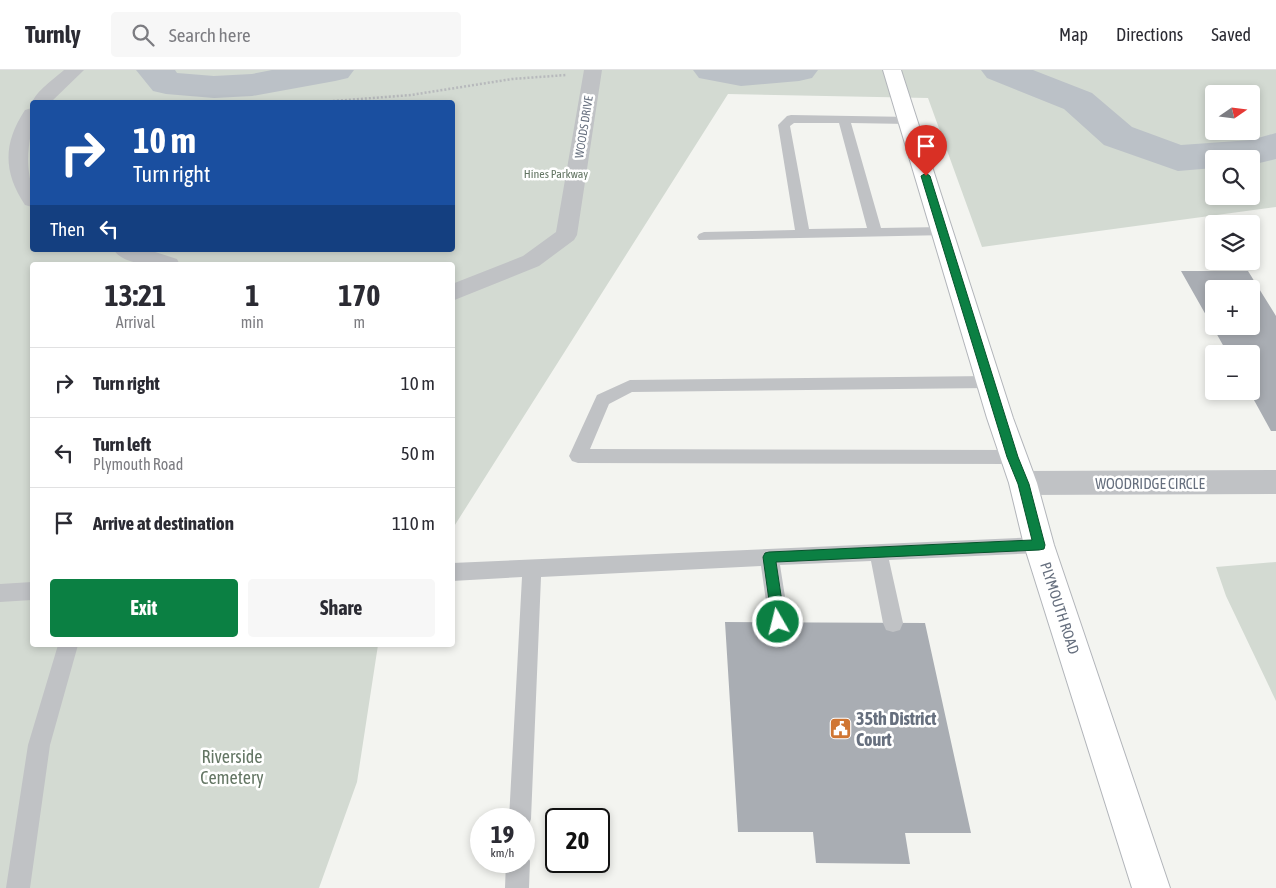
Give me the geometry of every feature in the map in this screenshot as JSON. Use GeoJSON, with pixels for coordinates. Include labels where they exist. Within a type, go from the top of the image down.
{"type":"FeatureCollection","features":[{"type":"Feature","properties":{"kind":"main road","name":"PLYMOUTH ROAD"},"geometry":{"type":"LineString","coordinates":[[892,70],[989,382],[1013,457],[1024,484],[1039,545],[1151,888]]}},
{"type":"Feature","properties":{"kind":"street"},"geometry":{"type":"LineString","coordinates":[[43,100],[76,70]]}},
{"type":"Feature","properties":{"kind":"street","name":"WOODS DRIVE"},"geometry":{"type":"LineString","coordinates":[[455,292],[530,261],[566,235],[593,73]]}},
{"type":"Feature","properties":{"kind":"street"},"geometry":{"type":"LineString","coordinates":[[30,117],[19,144],[17,162],[20,179],[30,196]]}},
{"type":"Feature","properties":{"kind":"street"},"geometry":{"type":"LineString","coordinates":[[131,252],[160,262]]}},
{"type":"Feature","properties":{"kind":"street","name":"WOODRIDGE CIRCLE"},"geometry":{"type":"LineString","coordinates":[[1024,484],[1276,482]]}},
{"type":"Feature","properties":{"kind":"lane"},"geometry":{"type":"LineString","coordinates":[[803,234],[784,125],[790,119],[844,119],[906,113]]}},
{"type":"Feature","properties":{"kind":"lane"},"geometry":{"type":"LineString","coordinates":[[844,119],[875,233]]}},
{"type":"Feature","properties":{"kind":"lane"},"geometry":{"type":"LineString","coordinates":[[704,237],[943,232]]}},
{"type":"Feature","properties":{"kind":"lane"},"geometry":{"type":"LineString","coordinates":[[989,382],[630,386],[603,400],[578,456],[1013,457]]}},
{"type":"Feature","properties":{"kind":"lane"},"geometry":{"type":"LineString","coordinates":[[455,572],[1039,545]]}},
{"type":"Feature","properties":{"kind":"lane"},"geometry":{"type":"LineString","coordinates":[[878,552],[893,623]]}},
{"type":"Feature","properties":{"kind":"lane"},"geometry":{"type":"LineString","coordinates":[[769,557],[778,622]]}},
{"type":"Feature","properties":{"kind":"lane"},"geometry":{"type":"LineString","coordinates":[[521,808],[532,568]]}},
{"type":"Feature","properties":{"kind":"lane"},"geometry":{"type":"LineString","coordinates":[[0,592],[30,591]]}},
{"type":"Feature","properties":{"kind":"lane"},"geometry":{"type":"LineString","coordinates":[[18,888],[39,745],[67,647]]}},
{"type":"Feature","properties":{"kind":"lane"},"geometry":{"type":"LineString","coordinates":[[517,888],[518,873]]}},
{"type":"Feature","properties":{"kind":"path"},"geometry":{"type":"LineString","coordinates":[[334,100],[420,95],[551,75],[593,73]]}},
{"type":"Feature","properties":{"kind":"green space"},"geometry":{"type":"Polygon","coordinates":[[[0,70],[1276,70],[1276,207],[1205,215],[1205,217],[982,247],[928,98],[728,94],[455,525],[455,262],[30,262],[30,647],[378,647],[357,782],[319,888],[0,888],[0,70]]]}},
{"type":"Feature","properties":{"kind":"green space"},"geometry":{"type":"Polygon","coordinates":[[[1276,562],[1276,701],[1226,596],[1216,567],[1276,562]]]}},
{"type":"Feature","properties":{"kind":"building"},"geometry":{"type":"Polygon","coordinates":[[[1181,271],[1248,271],[1254,280],[1205,280],[1205,313],[1181,271]]]}},
{"type":"Feature","properties":{"kind":"building"},"geometry":{"type":"Polygon","coordinates":[[[1260,290],[1276,316],[1276,431],[1271,431],[1254,400],[1260,400],[1260,345],[1223,345],[1217,335],[1260,335],[1260,290]]]}},
{"type":"Feature","properties":{"kind":"building","name":"35th District Court"},"geometry":{"type":"Polygon","coordinates":[[[725,622],[925,623],[971,833],[905,833],[910,864],[816,863],[813,832],[738,832],[725,622]]]}},
{"type":"Feature","properties":{"kind":"waterway"},"geometry":{"type":"LineString","coordinates":[[155,70],[166,83],[214,87],[252,85],[335,70]]}},
{"type":"Feature","properties":{"kind":"waterway"},"geometry":{"type":"LineString","coordinates":[[712,70],[741,75],[799,70]]}},
{"type":"Feature","properties":{"kind":"waterway"},"geometry":{"type":"LineString","coordinates":[[1000,70],[1078,101],[1118,136],[1178,158],[1256,152],[1276,145]]}},
{"type":"Feature","properties":{"kind":"place","name":"35th District Court"},"geometry":{"type":"Point","coordinates":[840,728]}},
{"type":"Feature","properties":{"kind":"route"},"geometry":{"type":"LineString","coordinates":[[778,622],[769,557],[1039,545],[1024,484],[1013,457],[989,382],[926,176]]}},
{"type":"Feature","properties":{"kind":"park label","name":"Hines Parkway"},"geometry":{"type":"Point","coordinates":[556,174]}},
{"type":"Feature","properties":{"kind":"park label","name":"Riverside Cemetery"},"geometry":{"type":"Point","coordinates":[232,766]}}]}
